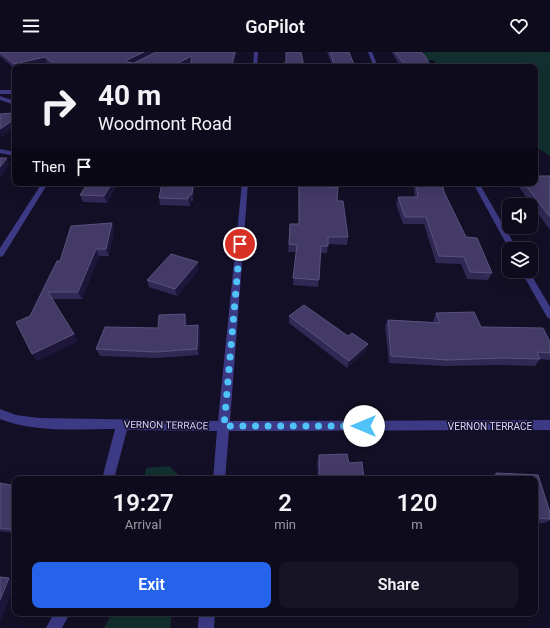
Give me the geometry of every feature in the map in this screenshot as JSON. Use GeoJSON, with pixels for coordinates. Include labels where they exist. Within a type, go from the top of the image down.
{"type":"FeatureCollection","features":[{"type":"Feature","properties":{"kind":"street"},"geometry":{"type":"LineString","coordinates":[[255,64],[256,52]]}},
{"type":"Feature","properties":{"kind":"street"},"geometry":{"type":"LineString","coordinates":[[370,52],[375,64]]}},
{"type":"Feature","properties":{"kind":"street"},"geometry":{"type":"LineString","coordinates":[[0,92],[12,92]]}},
{"type":"Feature","properties":{"kind":"street"},"geometry":{"type":"LineString","coordinates":[[0,98],[12,102]]}},
{"type":"Feature","properties":{"kind":"street"},"geometry":{"type":"LineString","coordinates":[[0,151],[12,153]]}},
{"type":"Feature","properties":{"kind":"street"},"geometry":{"type":"LineString","coordinates":[[0,254],[43,186]]}},
{"type":"Feature","properties":{"kind":"street"},"geometry":{"type":"LineString","coordinates":[[219,476],[245,186]]}},
{"type":"Feature","properties":{"kind":"street"},"geometry":{"type":"LineString","coordinates":[[478,186],[509,242]]}},
{"type":"Feature","properties":{"kind":"street"},"geometry":{"type":"LineString","coordinates":[[530,278],[550,315]]}},
{"type":"Feature","properties":{"kind":"street","name":"VERNON TERRACE"},"geometry":{"type":"LineString","coordinates":[[0,414],[16,420],[39,423],[122,425],[550,426]]}},
{"type":"Feature","properties":{"kind":"street"},"geometry":{"type":"LineString","coordinates":[[109,476],[122,425]]}},
{"type":"Feature","properties":{"kind":"street"},"geometry":{"type":"LineString","coordinates":[[54,628],[60,616]]}},
{"type":"Feature","properties":{"kind":"street"},"geometry":{"type":"LineString","coordinates":[[206,628],[207,616]]}},
{"type":"Feature","properties":{"kind":"green space"},"geometry":{"type":"Polygon","coordinates":[[[413,52],[550,52],[550,156],[538,148],[538,64],[437,64],[433,60],[418,61],[413,52]]]}},
{"type":"Feature","properties":{"kind":"green space"},"geometry":{"type":"Polygon","coordinates":[[[169,466],[180,476],[145,476],[146,468],[169,466]]]}},
{"type":"Feature","properties":{"kind":"green space"},"geometry":{"type":"Polygon","coordinates":[[[110,616],[172,616],[170,628],[104,628],[110,616]]]}},
{"type":"Feature","properties":{"kind":"building"},"geometry":{"type":"Polygon","coordinates":[[[0,52],[144,52],[127,60],[126,62],[134,63],[156,52],[235,52],[232,64],[191,64],[192,56],[176,64],[54,64],[45,57],[14,64],[0,52]]]}},
{"type":"Feature","properties":{"kind":"building"},"geometry":{"type":"Polygon","coordinates":[[[286,52],[301,52],[303,64],[283,63],[286,63],[286,52]]]}},
{"type":"Feature","properties":{"kind":"building"},"geometry":{"type":"Polygon","coordinates":[[[330,52],[349,52],[354,64],[334,64],[330,52]]]}},
{"type":"Feature","properties":{"kind":"building"},"geometry":{"type":"Polygon","coordinates":[[[395,52],[421,52],[429,64],[404,64],[395,52]]]}},
{"type":"Feature","properties":{"kind":"building"},"geometry":{"type":"Polygon","coordinates":[[[12,113],[12,121],[0,129],[0,114],[12,113]]]}},
{"type":"Feature","properties":{"kind":"building"},"geometry":{"type":"Polygon","coordinates":[[[0,158],[7,158],[0,167],[0,158]]]}},
{"type":"Feature","properties":{"kind":"building"},"geometry":{"type":"Polygon","coordinates":[[[538,176],[550,176],[550,217],[538,201],[538,198],[535,198],[526,186],[538,186],[538,176]]]}},
{"type":"Feature","properties":{"kind":"building"},"geometry":{"type":"Polygon","coordinates":[[[86,186],[110,186],[104,196],[80,195],[86,186]]]}},
{"type":"Feature","properties":{"kind":"building"},"geometry":{"type":"Polygon","coordinates":[[[161,186],[193,186],[192,194],[190,194],[188,199],[159,198],[161,186]]]}},
{"type":"Feature","properties":{"kind":"building"},"geometry":{"type":"Polygon","coordinates":[[[299,186],[338,187],[337,201],[343,201],[348,237],[328,237],[328,246],[321,246],[319,280],[293,278],[297,245],[289,244],[290,224],[299,224],[299,186]]]}},
{"type":"Feature","properties":{"kind":"building"},"geometry":{"type":"Polygon","coordinates":[[[416,186],[443,186],[444,192],[466,237],[477,238],[492,273],[470,272],[464,257],[439,256],[426,217],[405,217],[398,197],[418,197],[416,186]]]}},
{"type":"Feature","properties":{"kind":"building"},"geometry":{"type":"Polygon","coordinates":[[[112,223],[106,249],[96,249],[78,292],[48,292],[74,334],[32,354],[16,322],[30,316],[57,261],[60,261],[71,226],[112,223]]]}},
{"type":"Feature","properties":{"kind":"building"},"geometry":{"type":"Polygon","coordinates":[[[171,254],[198,262],[175,289],[147,280],[171,254]]]}},
{"type":"Feature","properties":{"kind":"building"},"geometry":{"type":"Polygon","coordinates":[[[304,305],[348,336],[352,333],[368,344],[349,361],[289,316],[304,305]]]}},
{"type":"Feature","properties":{"kind":"building"},"geometry":{"type":"Polygon","coordinates":[[[474,312],[481,327],[543,328],[550,342],[550,353],[537,352],[540,359],[503,358],[448,360],[391,356],[388,320],[440,323],[436,313],[474,312]]]}},
{"type":"Feature","properties":{"kind":"building"},"geometry":{"type":"Polygon","coordinates":[[[185,314],[185,326],[198,325],[197,349],[155,352],[96,349],[105,327],[158,328],[159,315],[185,314]]]}},
{"type":"Feature","properties":{"kind":"building"},"geometry":{"type":"Polygon","coordinates":[[[347,454],[349,463],[362,462],[364,476],[320,476],[319,455],[347,454]]]}},
{"type":"Feature","properties":{"kind":"building"},"geometry":{"type":"Polygon","coordinates":[[[496,473],[538,475],[550,512],[550,519],[538,518],[538,476],[496,476],[496,473]]]}},
{"type":"Feature","properties":{"kind":"building"},"geometry":{"type":"Polygon","coordinates":[[[0,483],[12,485],[12,530],[0,528],[0,483]]]}},
{"type":"Feature","properties":{"kind":"building"},"geometry":{"type":"Polygon","coordinates":[[[0,577],[9,578],[0,600],[0,577]]]}},
{"type":"Feature","properties":{"kind":"route"},"geometry":{"type":"LineString","coordinates":[[240,244],[224,426],[364,426]]}}]}
